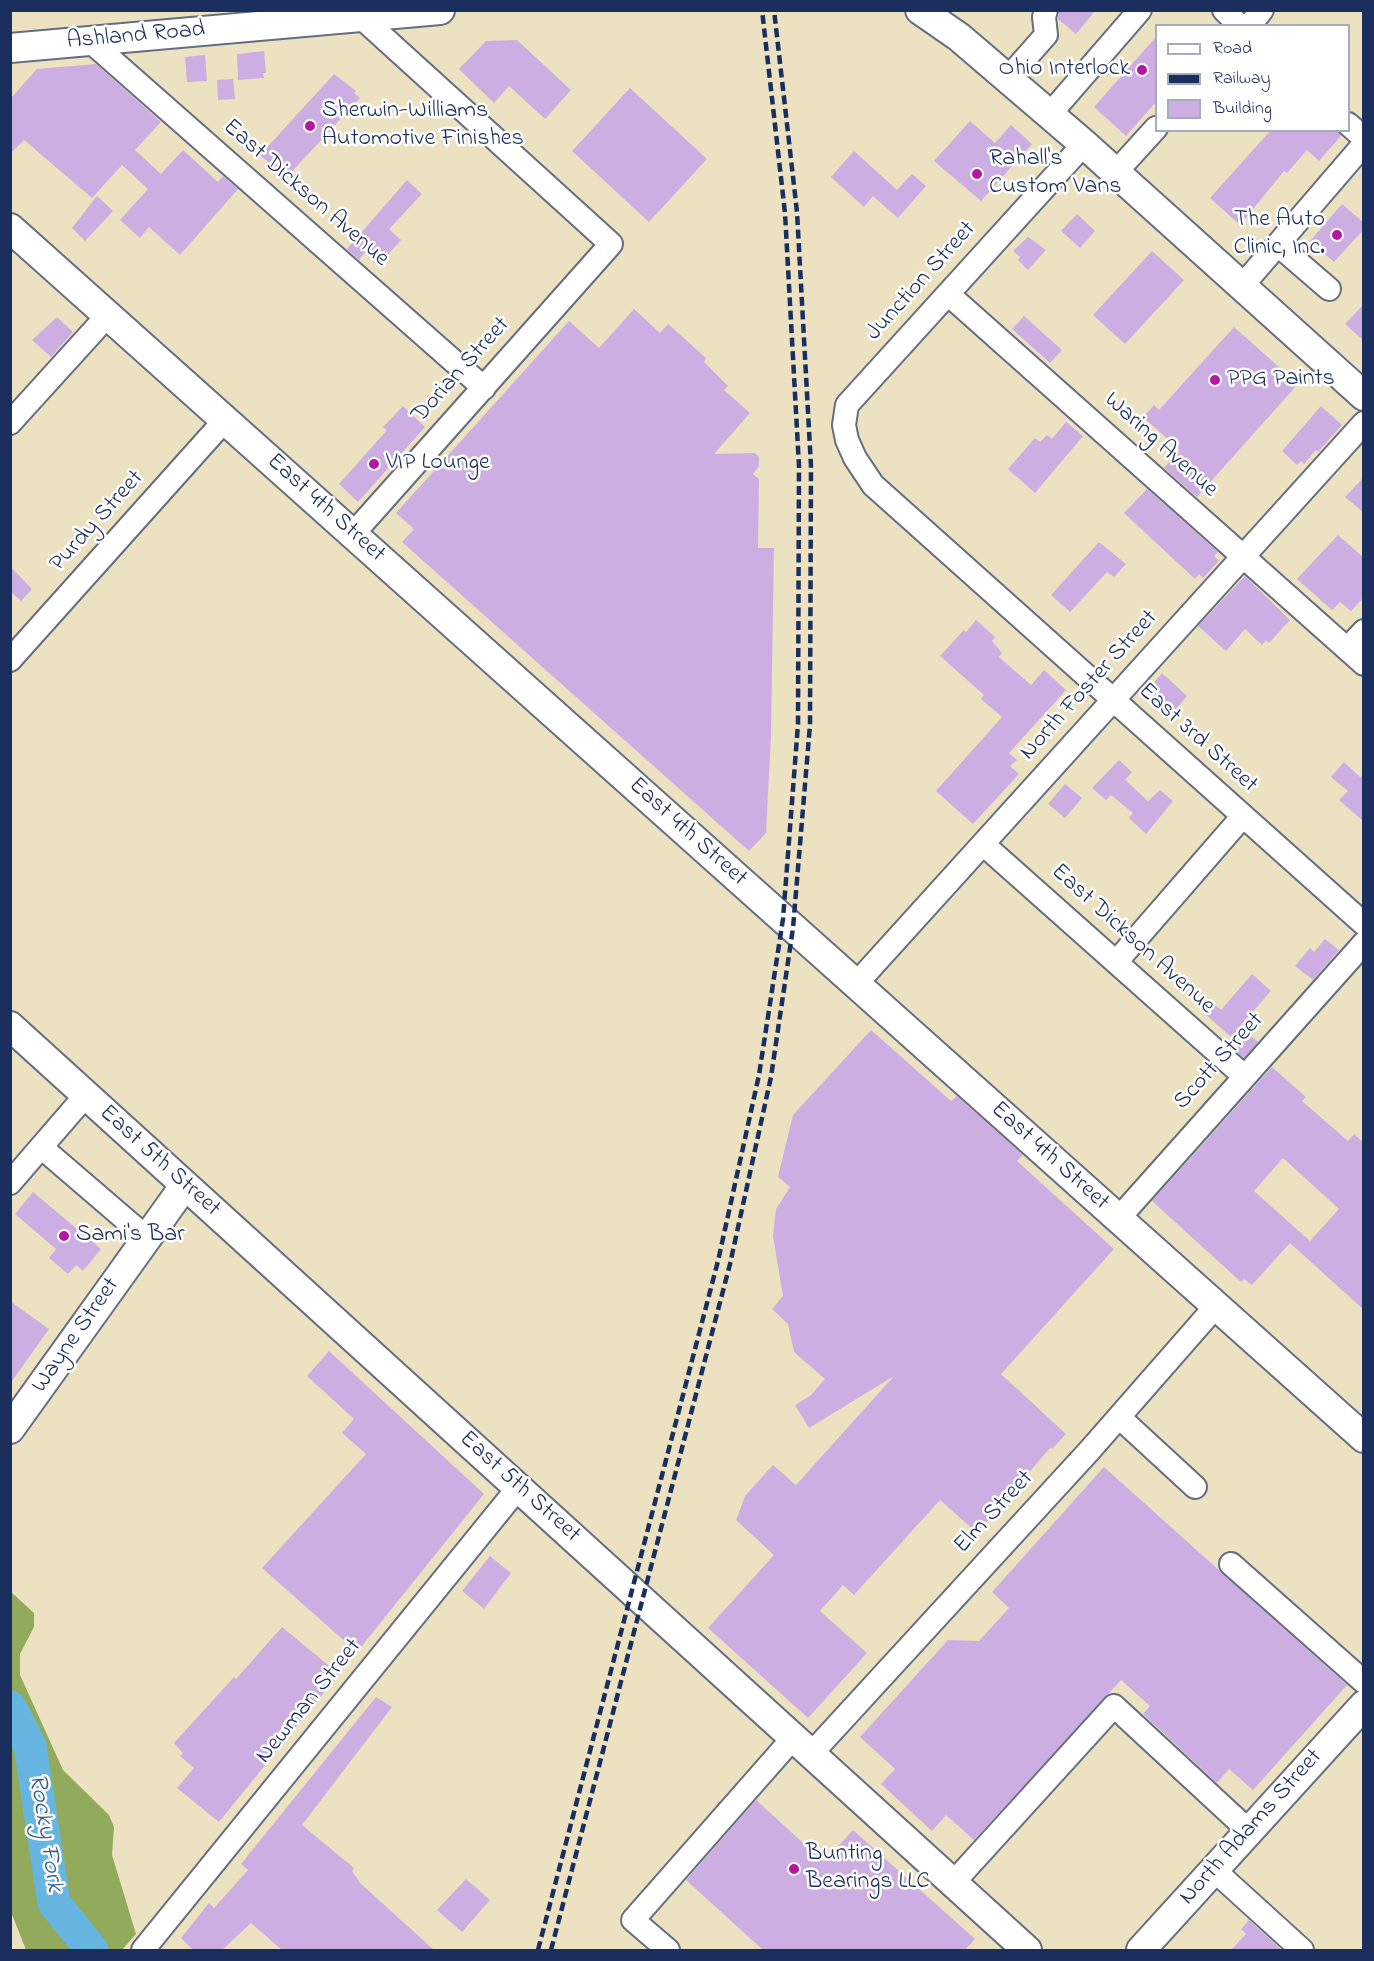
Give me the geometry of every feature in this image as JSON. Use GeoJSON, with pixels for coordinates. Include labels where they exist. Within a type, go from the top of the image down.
{"type":"FeatureCollection","features":[{"type":"Feature","properties":{"kind":"main road","name":"Ashland Road"},"geometry":{"type":"LineString","coordinates":[[10,48],[440,10]]}},
{"type":"Feature","properties":{"kind":"main road"},"geometry":{"type":"LineString","coordinates":[[920,10],[959,37],[1050,114],[1364,396]]}},
{"type":"Feature","properties":{"kind":"main road","name":"East 4th Street"},"geometry":{"type":"LineString","coordinates":[[10,228],[1118,1219],[1362,1432]]}},
{"type":"Feature","properties":{"kind":"main road","name":"East 5th Street"},"geometry":{"type":"LineString","coordinates":[[10,1026],[1027,1950]]}},
{"type":"Feature","properties":{"kind":"main road","name":"Wayne Street"},"geometry":{"type":"LineString","coordinates":[[10,1429],[184,1185]]}},
{"type":"Feature","properties":{"kind":"main road","name":"North Adams Street"},"geometry":{"type":"LineString","coordinates":[[1141,1950],[1364,1705]]}},
{"type":"Feature","properties":{"kind":"street"},"geometry":{"type":"LineString","coordinates":[[1008,78],[1046,34],[1044,17],[1046,10]]}},
{"type":"Feature","properties":{"kind":"street"},"geometry":{"type":"LineString","coordinates":[[1050,114],[1140,10]]}},
{"type":"Feature","properties":{"kind":"street"},"geometry":{"type":"LineString","coordinates":[[1224,10],[1238,24]]}},
{"type":"Feature","properties":{"kind":"street"},"geometry":{"type":"LineString","coordinates":[[1251,24],[1262,10]]}},
{"type":"Feature","properties":{"kind":"street","name":"Dorian Street"},"geometry":{"type":"LineString","coordinates":[[353,534],[611,244],[362,18]]}},
{"type":"Feature","properties":{"kind":"street","name":"East Dickson Avenue"},"geometry":{"type":"LineString","coordinates":[[90,42],[484,388]]}},
{"type":"Feature","properties":{"kind":"street"},"geometry":{"type":"LineString","coordinates":[[1350,126],[1364,138]]}},
{"type":"Feature","properties":{"kind":"street"},"geometry":{"type":"LineString","coordinates":[[1116,172],[1155,129]]}},
{"type":"Feature","properties":{"kind":"street","name":"Junction Street"},"geometry":{"type":"LineString","coordinates":[[847,440],[844,425],[847,405],[1084,144]]}},
{"type":"Feature","properties":{"kind":"street"},"geometry":{"type":"LineString","coordinates":[[1242,286],[1364,144]]}},
{"type":"Feature","properties":{"kind":"street"},"geometry":{"type":"LineString","coordinates":[[1278,245],[1329,289]]}},
{"type":"Feature","properties":{"kind":"street","name":"Waring Avenue"},"geometry":{"type":"LineString","coordinates":[[948,294],[1348,651]]}},
{"type":"Feature","properties":{"kind":"street"},"geometry":{"type":"LineString","coordinates":[[10,423],[108,315]]}},
{"type":"Feature","properties":{"kind":"street","name":"Purdy Street"},"geometry":{"type":"LineString","coordinates":[[10,660],[225,420]]}},
{"type":"Feature","properties":{"kind":"street","name":"North Foster Street"},"geometry":{"type":"LineString","coordinates":[[856,984],[1364,423]]}},
{"type":"Feature","properties":{"kind":"street","name":"East 3rd Street"},"geometry":{"type":"LineString","coordinates":[[847,440],[855,458],[873,485],[1364,924]]}},
{"type":"Feature","properties":{"kind":"street"},"geometry":{"type":"LineString","coordinates":[[1348,651],[1364,631]]}},
{"type":"Feature","properties":{"kind":"street"},"geometry":{"type":"LineString","coordinates":[[1117,962],[1243,816]]}},
{"type":"Feature","properties":{"kind":"street","name":"East Dickson Avenue"},"geometry":{"type":"LineString","coordinates":[[983,844],[1244,1076]]}},
{"type":"Feature","properties":{"kind":"street","name":"Scott Street"},"geometry":{"type":"LineString","coordinates":[[1118,1219],[1364,943]]}},
{"type":"Feature","properties":{"kind":"street"},"geometry":{"type":"LineString","coordinates":[[10,1183],[86,1095]]}},
{"type":"Feature","properties":{"kind":"street"},"geometry":{"type":"LineString","coordinates":[[41,1147],[147,1238]]}},
{"type":"Feature","properties":{"kind":"street","name":"Elm Street"},"geometry":{"type":"LineString","coordinates":[[668,1950],[633,1920],[1119,1417],[1216,1306]]}},
{"type":"Feature","properties":{"kind":"street"},"geometry":{"type":"LineString","coordinates":[[1119,1417],[1195,1487]]}},
{"type":"Feature","properties":{"kind":"street","name":"Newman Street"},"geometry":{"type":"LineString","coordinates":[[146,1947],[518,1488]]}},
{"type":"Feature","properties":{"kind":"street"},"geometry":{"type":"LineString","coordinates":[[1231,1564],[1364,1682]]}},
{"type":"Feature","properties":{"kind":"street"},"geometry":{"type":"LineString","coordinates":[[953,1883],[1114,1706],[1249,1831]]}},
{"type":"Feature","properties":{"kind":"street"},"geometry":{"type":"LineString","coordinates":[[1214,1870],[1302,1950]]}},
{"type":"Feature","properties":{"kind":"green space"},"geometry":{"type":"Polygon","coordinates":[[[11,1592],[34,1613],[34,1627],[20,1654],[20,1675],[63,1770],[109,1815],[114,1827],[112,1855],[136,1934],[122,1950],[26,1950],[11,1912],[11,1592]]]}},
{"type":"Feature","properties":{"kind":"building"},"geometry":{"type":"Polygon","coordinates":[[[1059,10],[1096,10],[1076,34],[1058,19],[1059,10]]]}},
{"type":"Feature","properties":{"kind":"building","name":"Ohio Interlock"},"geometry":{"type":"Polygon","coordinates":[[[1155,38],[1155,103],[1126,136],[1094,107],[1155,38]]]}},
{"type":"Feature","properties":{"kind":"building"},"geometry":{"type":"Polygon","coordinates":[[[517,40],[571,90],[545,119],[509,86],[494,103],[459,69],[486,41],[517,40]]]}},
{"type":"Feature","properties":{"kind":"building"},"geometry":{"type":"Polygon","coordinates":[[[264,51],[266,73],[263,73],[264,78],[238,80],[237,54],[264,51]]]}},
{"type":"Feature","properties":{"kind":"building"},"geometry":{"type":"Polygon","coordinates":[[[205,55],[207,81],[187,82],[185,57],[205,55]]]}},
{"type":"Feature","properties":{"kind":"building"},"geometry":{"type":"Polygon","coordinates":[[[96,64],[161,122],[135,150],[161,174],[183,150],[218,182],[223,176],[238,189],[180,255],[149,227],[140,238],[120,220],[148,189],[122,165],[92,198],[24,140],[10,154],[10,99],[37,69],[96,64]]]}},
{"type":"Feature","properties":{"kind":"building","name":"Sherwin-Williams Automotive Finishes"},"geometry":{"type":"Polygon","coordinates":[[[334,74],[356,91],[354,93],[360,98],[286,178],[260,155],[334,74]]]}},
{"type":"Feature","properties":{"kind":"building"},"geometry":{"type":"Polygon","coordinates":[[[233,79],[235,99],[218,100],[217,80],[233,79]]]}},
{"type":"Feature","properties":{"kind":"building"},"geometry":{"type":"Polygon","coordinates":[[[630,88],[707,159],[649,222],[572,151],[630,88]]]}},
{"type":"Feature","properties":{"kind":"building","name":"Rahall's Custom Vans"},"geometry":{"type":"Polygon","coordinates":[[[970,121],[995,143],[1011,125],[1032,144],[981,201],[934,161],[970,121]]]}},
{"type":"Feature","properties":{"kind":"building"},"geometry":{"type":"Polygon","coordinates":[[[1269,132],[1338,132],[1341,136],[1319,161],[1307,150],[1287,173],[1284,171],[1240,225],[1210,198],[1269,132]]]}},
{"type":"Feature","properties":{"kind":"building"},"geometry":{"type":"Polygon","coordinates":[[[854,151],[897,190],[912,174],[926,186],[898,218],[873,196],[864,207],[831,177],[854,151]]]}},
{"type":"Feature","properties":{"kind":"building"},"geometry":{"type":"Polygon","coordinates":[[[407,180],[422,194],[389,229],[401,240],[378,266],[364,253],[359,260],[347,249],[407,180]]]}},
{"type":"Feature","properties":{"kind":"building"},"geometry":{"type":"Polygon","coordinates":[[[97,196],[113,211],[85,241],[72,228],[97,196]]]}},
{"type":"Feature","properties":{"kind":"building","name":"The Auto Clinic, Inc."},"geometry":{"type":"Polygon","coordinates":[[[1342,204],[1364,223],[1364,229],[1334,262],[1310,241],[1342,204]]]}},
{"type":"Feature","properties":{"kind":"building"},"geometry":{"type":"Polygon","coordinates":[[[1077,214],[1095,231],[1080,248],[1061,231],[1077,214]]]}},
{"type":"Feature","properties":{"kind":"building"},"geometry":{"type":"Polygon","coordinates":[[[1028,237],[1046,250],[1028,270],[1013,251],[1028,237]]]}},
{"type":"Feature","properties":{"kind":"building"},"geometry":{"type":"Polygon","coordinates":[[[1152,251],[1184,280],[1125,344],[1093,315],[1152,251]]]}},
{"type":"Feature","properties":{"kind":"building"},"geometry":{"type":"Polygon","coordinates":[[[1364,304],[1364,341],[1345,324],[1364,304]]]}},
{"type":"Feature","properties":{"kind":"building"},"geometry":{"type":"Polygon","coordinates":[[[634,309],[660,333],[668,324],[706,358],[704,362],[728,386],[724,390],[750,413],[714,454],[755,453],[759,457],[759,466],[753,474],[759,479],[758,548],[774,548],[771,735],[766,833],[749,851],[402,542],[414,529],[396,513],[569,321],[599,348],[634,309]]]}},
{"type":"Feature","properties":{"kind":"building"},"geometry":{"type":"Polygon","coordinates":[[[1024,316],[1062,350],[1050,363],[1012,329],[1024,316]]]}},
{"type":"Feature","properties":{"kind":"building"},"geometry":{"type":"Polygon","coordinates":[[[57,317],[73,332],[51,357],[32,340],[57,317]]]}},
{"type":"Feature","properties":{"kind":"building"},"geometry":{"type":"Polygon","coordinates":[[[1234,327],[1298,384],[1197,497],[1164,468],[1180,450],[1143,417],[1154,405],[1159,410],[1234,327]]]}},
{"type":"Feature","properties":{"kind":"building","name":"VIP Lounge"},"geometry":{"type":"Polygon","coordinates":[[[403,406],[425,427],[358,502],[339,484],[387,430],[383,427],[403,406]]]}},
{"type":"Feature","properties":{"kind":"building"},"geometry":{"type":"Polygon","coordinates":[[[1321,406],[1342,425],[1318,452],[1316,450],[1304,464],[1301,461],[1297,465],[1282,451],[1321,406]]]}},
{"type":"Feature","properties":{"kind":"building"},"geometry":{"type":"Polygon","coordinates":[[[1066,422],[1083,436],[1035,493],[1008,469],[1035,438],[1040,442],[1047,435],[1052,439],[1066,422]]]}},
{"type":"Feature","properties":{"kind":"building"},"geometry":{"type":"Polygon","coordinates":[[[1364,477],[1364,513],[1345,497],[1364,477]]]}},
{"type":"Feature","properties":{"kind":"building"},"geometry":{"type":"Polygon","coordinates":[[[1147,489],[1218,552],[1214,556],[1219,561],[1203,578],[1199,574],[1195,579],[1124,513],[1147,489]]]}},
{"type":"Feature","properties":{"kind":"building"},"geometry":{"type":"Polygon","coordinates":[[[1338,535],[1364,558],[1364,597],[1351,611],[1340,602],[1332,610],[1297,579],[1338,535]]]}},
{"type":"Feature","properties":{"kind":"building"},"geometry":{"type":"Polygon","coordinates":[[[1099,542],[1126,564],[1114,577],[1107,572],[1070,612],[1051,595],[1099,542]]]}},
{"type":"Feature","properties":{"kind":"building"},"geometry":{"type":"Polygon","coordinates":[[[10,566],[32,589],[21,601],[10,591],[10,566]]]}},
{"type":"Feature","properties":{"kind":"building"},"geometry":{"type":"Polygon","coordinates":[[[1245,576],[1290,620],[1269,643],[1266,640],[1262,645],[1245,629],[1226,651],[1198,626],[1245,576]]]}},
{"type":"Feature","properties":{"kind":"building"},"geometry":{"type":"Polygon","coordinates":[[[976,620],[995,637],[992,641],[1002,653],[999,657],[1031,685],[1044,670],[1066,690],[1009,753],[1017,760],[1010,766],[1019,774],[973,824],[936,791],[1002,717],[981,699],[984,695],[940,656],[976,620]]]}},
{"type":"Feature","properties":{"kind":"building"},"geometry":{"type":"Polygon","coordinates":[[[1162,673],[1187,696],[1172,714],[1147,691],[1162,673]]]}},
{"type":"Feature","properties":{"kind":"building"},"geometry":{"type":"Polygon","coordinates":[[[1119,760],[1132,772],[1125,780],[1148,801],[1160,790],[1173,801],[1146,834],[1129,818],[1133,813],[1111,795],[1106,800],[1092,788],[1119,760]]]}},
{"type":"Feature","properties":{"kind":"building"},"geometry":{"type":"Polygon","coordinates":[[[1344,762],[1360,777],[1364,774],[1364,822],[1339,800],[1348,791],[1331,777],[1344,762]]]}},
{"type":"Feature","properties":{"kind":"building"},"geometry":{"type":"Polygon","coordinates":[[[1065,784],[1082,798],[1065,818],[1048,804],[1065,784]]]}},
{"type":"Feature","properties":{"kind":"building"},"geometry":{"type":"Polygon","coordinates":[[[1325,939],[1339,950],[1313,980],[1295,966],[1310,948],[1314,952],[1325,939]]]}},
{"type":"Feature","properties":{"kind":"building"},"geometry":{"type":"Polygon","coordinates":[[[1252,974],[1271,991],[1240,1026],[1258,1042],[1244,1058],[1227,1043],[1231,1037],[1204,1013],[1213,1003],[1221,1010],[1252,974]]]}},
{"type":"Feature","properties":{"kind":"building"},"geometry":{"type":"Polygon","coordinates":[[[871,1030],[951,1101],[957,1096],[1023,1155],[1017,1161],[1114,1249],[1001,1374],[1066,1434],[1052,1449],[1050,1448],[977,1533],[940,1500],[854,1595],[843,1585],[820,1611],[867,1653],[808,1718],[708,1628],[774,1555],[736,1520],[745,1496],[773,1465],[796,1485],[894,1376],[809,1428],[795,1405],[810,1396],[825,1379],[794,1352],[788,1324],[772,1309],[783,1296],[773,1236],[776,1209],[790,1187],[778,1177],[793,1115],[871,1030]]]}},
{"type":"Feature","properties":{"kind":"building"},"geometry":{"type":"Polygon","coordinates":[[[1272,1067],[1306,1097],[1302,1101],[1348,1141],[1354,1134],[1364,1143],[1364,1310],[1290,1243],[1252,1285],[1244,1279],[1241,1282],[1152,1201],[1272,1067]],[[1283,1158],[1254,1191],[1310,1241],[1339,1209],[1283,1158]]]}},
{"type":"Feature","properties":{"kind":"building","name":"Sami's Bar"},"geometry":{"type":"Polygon","coordinates":[[[33,1192],[101,1249],[83,1271],[76,1265],[68,1274],[49,1258],[56,1249],[15,1214],[33,1192]]]}},
{"type":"Feature","properties":{"kind":"building"},"geometry":{"type":"Polygon","coordinates":[[[10,1301],[49,1329],[10,1384],[10,1301]]]}},
{"type":"Feature","properties":{"kind":"building"},"geometry":{"type":"Polygon","coordinates":[[[329,1351],[484,1494],[357,1652],[262,1568],[366,1454],[342,1433],[354,1419],[307,1376],[329,1351]]]}},
{"type":"Feature","properties":{"kind":"building"},"geometry":{"type":"Polygon","coordinates":[[[1104,1467],[1347,1685],[1253,1790],[1229,1769],[1217,1783],[1143,1714],[1150,1706],[1121,1680],[974,1840],[946,1815],[932,1831],[881,1784],[895,1769],[860,1737],[948,1640],[979,1641],[1009,1608],[992,1592],[1104,1467]]]}},
{"type":"Feature","properties":{"kind":"building"},"geometry":{"type":"Polygon","coordinates":[[[490,1556],[511,1573],[484,1609],[462,1591],[490,1556]]]}},
{"type":"Feature","properties":{"kind":"building"},"geometry":{"type":"Polygon","coordinates":[[[282,1627],[339,1674],[219,1822],[177,1788],[194,1768],[180,1756],[183,1753],[174,1743],[282,1627]]]}},
{"type":"Feature","properties":{"kind":"building"},"geometry":{"type":"Polygon","coordinates":[[[376,1697],[392,1707],[302,1825],[354,1868],[352,1871],[360,1883],[434,1950],[282,1950],[251,1923],[222,1950],[193,1950],[181,1938],[209,1903],[214,1908],[248,1870],[241,1864],[376,1697]]]}},
{"type":"Feature","properties":{"kind":"building","name":"Bunting Bearings LLC"},"geometry":{"type":"Polygon","coordinates":[[[756,1800],[824,1862],[853,1830],[975,1939],[965,1950],[763,1950],[686,1880],[756,1800]]]}},
{"type":"Feature","properties":{"kind":"building"},"geometry":{"type":"Polygon","coordinates":[[[466,1879],[490,1900],[462,1932],[437,1910],[466,1879]]]}},
{"type":"Feature","properties":{"kind":"building"},"geometry":{"type":"Polygon","coordinates":[[[1249,1920],[1282,1950],[1231,1950],[1246,1934],[1241,1929],[1249,1920]]]}},
{"type":"Feature","properties":{"kind":"waterway","name":"Rocky Fork"},"geometry":{"type":"LineString","coordinates":[[10,1707],[30,1746],[54,1903],[92,1950]]}},
{"type":"Feature","properties":{"kind":"railway"},"geometry":{"type":"LineString","coordinates":[[538,1950],[718,1261],[759,1075],[783,919],[798,724],[799,466],[785,213],[762,10]]}},
{"type":"Feature","properties":{"kind":"railway"},"geometry":{"type":"LineString","coordinates":[[551,1950],[730,1264],[771,1077],[793,928],[810,725],[811,466],[797,212],[774,10]]}},
{"type":"Feature","properties":{"kind":"place","name":"Ohio Interlock"},"geometry":{"type":"Point","coordinates":[1142,70]}},
{"type":"Feature","properties":{"kind":"place","name":"Sherwin-Williams Automotive Finishes"},"geometry":{"type":"Point","coordinates":[310,126]}},
{"type":"Feature","properties":{"kind":"place","name":"Rahall's Custom Vans"},"geometry":{"type":"Point","coordinates":[977,174]}},
{"type":"Feature","properties":{"kind":"place","name":"The Auto Clinic, Inc."},"geometry":{"type":"Point","coordinates":[1337,235]}},
{"type":"Feature","properties":{"kind":"place","name":"PPG Paints"},"geometry":{"type":"Point","coordinates":[1215,380]}},
{"type":"Feature","properties":{"kind":"place","name":"VIP Lounge"},"geometry":{"type":"Point","coordinates":[374,464]}},
{"type":"Feature","properties":{"kind":"place","name":"Sami's Bar"},"geometry":{"type":"Point","coordinates":[64,1236]}},
{"type":"Feature","properties":{"kind":"place","name":"Bunting Bearings LLC"},"geometry":{"type":"Point","coordinates":[794,1869]}}]}
